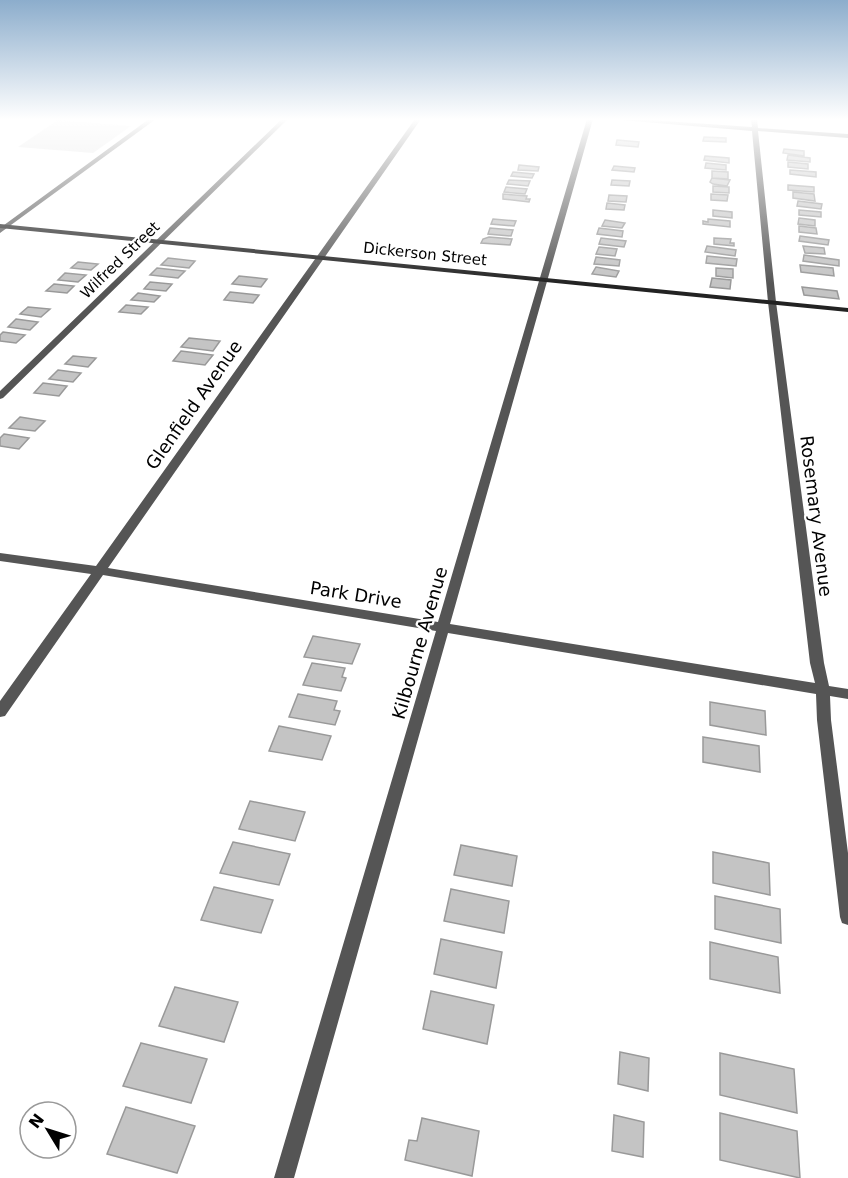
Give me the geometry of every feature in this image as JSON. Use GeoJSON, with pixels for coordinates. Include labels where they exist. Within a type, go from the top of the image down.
{"type":"FeatureCollection","features":[{"type":"Feature","properties":{"kind":"street"},"geometry":{"type":"LineString","coordinates":[[2,228],[77,174]]}},
{"type":"Feature","properties":{"kind":"street","name":"Wilfred Street"},"geometry":{"type":"LineString","coordinates":[[0,396],[228,174]]}},
{"type":"Feature","properties":{"kind":"street","name":"Glenfield Avenue"},"geometry":{"type":"LineString","coordinates":[[0,712],[379,174]]}},
{"type":"Feature","properties":{"kind":"street","name":"Kilbourne Avenue"},"geometry":{"type":"LineString","coordinates":[[284,1178],[575,174]]}},
{"type":"Feature","properties":{"kind":"street","name":"Rosemary Avenue"},"geometry":{"type":"LineString","coordinates":[[760,174],[772,302],[817,663],[823,690],[848,917]]}},
{"type":"Feature","properties":{"kind":"street","name":"Dickerson Street"},"geometry":{"type":"LineString","coordinates":[[2,228],[159,241],[848,310]]}},
{"type":"Feature","properties":{"kind":"street","name":"Park Drive"},"geometry":{"type":"LineString","coordinates":[[0,556],[848,694]]}},
{"type":"Feature","properties":{"kind":"building"},"geometry":{"type":"Polygon","coordinates":[[[512,174],[534,174],[532,178],[511,176],[512,174]]]}},
{"type":"Feature","properties":{"kind":"building"},"geometry":{"type":"Polygon","coordinates":[[[712,174],[728,174],[728,179],[712,178],[712,174]]]}},
{"type":"Feature","properties":{"kind":"building"},"geometry":{"type":"Polygon","coordinates":[[[790,174],[816,174],[816,177],[790,174]]]}},
{"type":"Feature","properties":{"kind":"building"},"geometry":{"type":"Polygon","coordinates":[[[712,178],[730,180],[727,186],[713,184],[710,182],[712,178]]]}},
{"type":"Feature","properties":{"kind":"building"},"geometry":{"type":"Polygon","coordinates":[[[509,180],[530,181],[528,186],[507,184],[509,180]]]}},
{"type":"Feature","properties":{"kind":"building"},"geometry":{"type":"Polygon","coordinates":[[[612,180],[630,181],[629,186],[611,185],[612,180]]]}},
{"type":"Feature","properties":{"kind":"building"},"geometry":{"type":"Polygon","coordinates":[[[788,185],[814,187],[814,192],[788,190],[788,185]]]}},
{"type":"Feature","properties":{"kind":"building"},"geometry":{"type":"Polygon","coordinates":[[[713,186],[729,187],[729,193],[713,192],[713,186]]]}},
{"type":"Feature","properties":{"kind":"building"},"geometry":{"type":"Polygon","coordinates":[[[506,187],[527,189],[525,194],[504,192],[506,187]]]}},
{"type":"Feature","properties":{"kind":"building"},"geometry":{"type":"Polygon","coordinates":[[[793,192],[814,194],[815,201],[793,198],[793,192]]]}},
{"type":"Feature","properties":{"kind":"building"},"geometry":{"type":"Polygon","coordinates":[[[503,194],[527,196],[526,199],[530,199],[529,202],[503,199],[503,194]]]}},
{"type":"Feature","properties":{"kind":"building"},"geometry":{"type":"Polygon","coordinates":[[[711,194],[728,195],[727,201],[711,200],[711,194]]]}},
{"type":"Feature","properties":{"kind":"building"},"geometry":{"type":"Polygon","coordinates":[[[609,195],[627,196],[626,202],[608,201],[609,195]]]}},
{"type":"Feature","properties":{"kind":"building"},"geometry":{"type":"Polygon","coordinates":[[[798,201],[822,204],[821,209],[797,206],[798,201]]]}},
{"type":"Feature","properties":{"kind":"building"},"geometry":{"type":"Polygon","coordinates":[[[607,203],[625,205],[624,210],[606,209],[607,203]]]}},
{"type":"Feature","properties":{"kind":"building"},"geometry":{"type":"Polygon","coordinates":[[[713,210],[732,212],[732,218],[713,216],[713,210]]]}},
{"type":"Feature","properties":{"kind":"building"},"geometry":{"type":"Polygon","coordinates":[[[799,210],[821,212],[821,217],[799,215],[799,210]]]}},
{"type":"Feature","properties":{"kind":"building"},"geometry":{"type":"Polygon","coordinates":[[[799,218],[815,220],[815,226],[798,224],[799,218]]]}},
{"type":"Feature","properties":{"kind":"building"},"geometry":{"type":"Polygon","coordinates":[[[493,219],[516,221],[514,226],[491,224],[493,219]]]}},
{"type":"Feature","properties":{"kind":"building"},"geometry":{"type":"Polygon","coordinates":[[[708,219],[730,221],[730,227],[703,224],[703,221],[708,222],[708,219]]]}},
{"type":"Feature","properties":{"kind":"building"},"geometry":{"type":"Polygon","coordinates":[[[605,220],[625,223],[622,228],[602,226],[605,220]]]}},
{"type":"Feature","properties":{"kind":"building"},"geometry":{"type":"Polygon","coordinates":[[[799,226],[816,228],[817,234],[799,232],[799,226]]]}},
{"type":"Feature","properties":{"kind":"building"},"geometry":{"type":"Polygon","coordinates":[[[490,228],[513,230],[511,236],[488,234],[490,228]]]}},
{"type":"Feature","properties":{"kind":"building"},"geometry":{"type":"Polygon","coordinates":[[[599,228],[623,231],[622,237],[597,234],[599,228]]]}},
{"type":"Feature","properties":{"kind":"building"},"geometry":{"type":"Polygon","coordinates":[[[800,236],[829,240],[828,245],[799,241],[800,236]]]}},
{"type":"Feature","properties":{"kind":"building"},"geometry":{"type":"Polygon","coordinates":[[[489,237],[512,239],[510,245],[481,243],[483,239],[489,237]]]}},
{"type":"Feature","properties":{"kind":"building"},"geometry":{"type":"Polygon","coordinates":[[[601,238],[626,241],[624,247],[599,244],[601,238]]]}},
{"type":"Feature","properties":{"kind":"building"},"geometry":{"type":"Polygon","coordinates":[[[714,238],[731,239],[730,243],[734,243],[734,246],[714,244],[714,238]]]}},
{"type":"Feature","properties":{"kind":"building"},"geometry":{"type":"Polygon","coordinates":[[[707,246],[736,250],[735,256],[705,252],[707,246]]]}},
{"type":"Feature","properties":{"kind":"building"},"geometry":{"type":"Polygon","coordinates":[[[803,246],[824,248],[825,254],[805,253],[803,246]]]}},
{"type":"Feature","properties":{"kind":"building"},"geometry":{"type":"Polygon","coordinates":[[[599,247],[617,249],[615,256],[596,254],[599,247]]]}},
{"type":"Feature","properties":{"kind":"building"},"geometry":{"type":"Polygon","coordinates":[[[804,255],[839,260],[839,266],[803,261],[804,255]]]}},
{"type":"Feature","properties":{"kind":"building"},"geometry":{"type":"Polygon","coordinates":[[[707,256],[737,259],[736,266],[706,263],[707,256]]]}},
{"type":"Feature","properties":{"kind":"building"},"geometry":{"type":"Polygon","coordinates":[[[596,257],[620,260],[619,266],[594,264],[596,257]]]}},
{"type":"Feature","properties":{"kind":"building"},"geometry":{"type":"Polygon","coordinates":[[[168,258],[195,261],[189,268],[161,265],[168,258]]]}},
{"type":"Feature","properties":{"kind":"building"},"geometry":{"type":"Polygon","coordinates":[[[78,262],[98,264],[91,270],[71,268],[78,262]]]}},
{"type":"Feature","properties":{"kind":"building"},"geometry":{"type":"Polygon","coordinates":[[[800,265],[833,268],[834,276],[801,272],[800,265]]]}},
{"type":"Feature","properties":{"kind":"building"},"geometry":{"type":"Polygon","coordinates":[[[596,267],[619,271],[616,277],[592,274],[596,267]]]}},
{"type":"Feature","properties":{"kind":"building"},"geometry":{"type":"Polygon","coordinates":[[[157,268],[185,271],[178,278],[150,275],[157,268]]]}},
{"type":"Feature","properties":{"kind":"building"},"geometry":{"type":"Polygon","coordinates":[[[716,268],[733,269],[733,278],[716,276],[716,268]]]}},
{"type":"Feature","properties":{"kind":"building"},"geometry":{"type":"Polygon","coordinates":[[[65,273],[86,275],[78,282],[58,280],[65,273]]]}},
{"type":"Feature","properties":{"kind":"building"},"geometry":{"type":"Polygon","coordinates":[[[239,276],[267,279],[261,287],[232,284],[239,276]]]}},
{"type":"Feature","properties":{"kind":"building"},"geometry":{"type":"Polygon","coordinates":[[[712,278],[731,280],[730,289],[710,287],[712,278]]]}},
{"type":"Feature","properties":{"kind":"building"},"geometry":{"type":"Polygon","coordinates":[[[150,282],[172,284],[166,291],[144,289],[150,282]]]}},
{"type":"Feature","properties":{"kind":"building"},"geometry":{"type":"Polygon","coordinates":[[[54,284],[74,286],[67,293],[46,291],[54,284]]]}},
{"type":"Feature","properties":{"kind":"building"},"geometry":{"type":"Polygon","coordinates":[[[802,287],[837,291],[839,299],[804,295],[802,287]]]}},
{"type":"Feature","properties":{"kind":"building"},"geometry":{"type":"Polygon","coordinates":[[[230,292],[259,295],[253,303],[224,300],[230,292]]]}},
{"type":"Feature","properties":{"kind":"building"},"geometry":{"type":"Polygon","coordinates":[[[138,293],[160,296],[154,302],[131,300],[138,293]]]}},
{"type":"Feature","properties":{"kind":"building"},"geometry":{"type":"Polygon","coordinates":[[[126,305],[148,307],[141,314],[119,312],[126,305]]]}},
{"type":"Feature","properties":{"kind":"building"},"geometry":{"type":"Polygon","coordinates":[[[28,307],[50,309],[41,317],[20,314],[28,307]]]}},
{"type":"Feature","properties":{"kind":"building"},"geometry":{"type":"Polygon","coordinates":[[[16,319],[38,322],[30,330],[8,327],[16,319]]]}},
{"type":"Feature","properties":{"kind":"building"},"geometry":{"type":"Polygon","coordinates":[[[3,332],[25,335],[16,343],[0,341],[0,335],[3,332]]]}},
{"type":"Feature","properties":{"kind":"building"},"geometry":{"type":"Polygon","coordinates":[[[189,338],[220,341],[213,351],[181,347],[189,338]]]}},
{"type":"Feature","properties":{"kind":"building"},"geometry":{"type":"Polygon","coordinates":[[[181,351],[213,355],[205,365],[173,361],[181,351]]]}},
{"type":"Feature","properties":{"kind":"building"},"geometry":{"type":"Polygon","coordinates":[[[73,356],[96,358],[88,367],[65,364],[73,356]]]}},
{"type":"Feature","properties":{"kind":"building"},"geometry":{"type":"Polygon","coordinates":[[[58,370],[81,373],[73,382],[49,379],[58,370]]]}},
{"type":"Feature","properties":{"kind":"building"},"geometry":{"type":"Polygon","coordinates":[[[43,383],[67,386],[59,396],[34,393],[43,383]]]}},
{"type":"Feature","properties":{"kind":"building"},"geometry":{"type":"Polygon","coordinates":[[[20,417],[45,421],[35,431],[9,428],[20,417]]]}},
{"type":"Feature","properties":{"kind":"building"},"geometry":{"type":"Polygon","coordinates":[[[4,434],[29,438],[19,449],[0,446],[0,438],[4,434]]]}},
{"type":"Feature","properties":{"kind":"building"},"geometry":{"type":"Polygon","coordinates":[[[313,636],[360,644],[352,664],[304,657],[313,636]]]}},
{"type":"Feature","properties":{"kind":"building"},"geometry":{"type":"Polygon","coordinates":[[[312,663],[345,668],[342,677],[346,678],[341,691],[303,685],[312,663]]]}},
{"type":"Feature","properties":{"kind":"building"},"geometry":{"type":"Polygon","coordinates":[[[298,694],[337,701],[334,710],[340,711],[335,725],[289,717],[298,694]]]}},
{"type":"Feature","properties":{"kind":"building"},"geometry":{"type":"Polygon","coordinates":[[[710,702],[765,711],[766,735],[710,725],[710,702]]]}},
{"type":"Feature","properties":{"kind":"building"},"geometry":{"type":"Polygon","coordinates":[[[279,726],[331,736],[322,760],[269,751],[279,726]]]}},
{"type":"Feature","properties":{"kind":"building"},"geometry":{"type":"Polygon","coordinates":[[[703,737],[759,746],[760,772],[703,762],[703,737]]]}},
{"type":"Feature","properties":{"kind":"building"},"geometry":{"type":"Polygon","coordinates":[[[250,801],[305,812],[295,841],[239,829],[250,801]]]}},
{"type":"Feature","properties":{"kind":"building"},"geometry":{"type":"Polygon","coordinates":[[[233,842],[290,854],[279,885],[220,873],[233,842]]]}},
{"type":"Feature","properties":{"kind":"building"},"geometry":{"type":"Polygon","coordinates":[[[461,845],[517,856],[512,886],[454,875],[461,845]]]}},
{"type":"Feature","properties":{"kind":"building"},"geometry":{"type":"Polygon","coordinates":[[[713,852],[769,863],[770,895],[713,883],[713,852]]]}},
{"type":"Feature","properties":{"kind":"building"},"geometry":{"type":"Polygon","coordinates":[[[214,887],[273,900],[261,933],[201,920],[214,887]]]}},
{"type":"Feature","properties":{"kind":"building"},"geometry":{"type":"Polygon","coordinates":[[[451,889],[509,901],[504,933],[444,921],[451,889]]]}},
{"type":"Feature","properties":{"kind":"building"},"geometry":{"type":"Polygon","coordinates":[[[715,896],[780,909],[781,943],[715,929],[715,896]]]}},
{"type":"Feature","properties":{"kind":"building"},"geometry":{"type":"Polygon","coordinates":[[[441,939],[502,952],[496,988],[434,974],[441,939]]]}},
{"type":"Feature","properties":{"kind":"building"},"geometry":{"type":"Polygon","coordinates":[[[710,942],[778,957],[780,993],[710,979],[710,942]]]}},
{"type":"Feature","properties":{"kind":"building"},"geometry":{"type":"Polygon","coordinates":[[[175,987],[238,1002],[224,1042],[159,1026],[175,987]]]}},
{"type":"Feature","properties":{"kind":"building"},"geometry":{"type":"Polygon","coordinates":[[[431,991],[494,1005],[487,1044],[423,1029],[431,991]]]}},
{"type":"Feature","properties":{"kind":"building"},"geometry":{"type":"Polygon","coordinates":[[[141,1043],[207,1059],[191,1103],[123,1086],[141,1043]]]}},
{"type":"Feature","properties":{"kind":"building"},"geometry":{"type":"Polygon","coordinates":[[[620,1052],[649,1058],[648,1091],[618,1084],[620,1052]]]}},
{"type":"Feature","properties":{"kind":"building"},"geometry":{"type":"Polygon","coordinates":[[[720,1053],[794,1069],[797,1113],[720,1095],[720,1053]]]}},
{"type":"Feature","properties":{"kind":"building"},"geometry":{"type":"Polygon","coordinates":[[[126,1107],[195,1126],[177,1173],[107,1154],[126,1107]]]}},
{"type":"Feature","properties":{"kind":"building"},"geometry":{"type":"Polygon","coordinates":[[[720,1113],[797,1131],[800,1178],[720,1160],[720,1113]]]}},
{"type":"Feature","properties":{"kind":"building"},"geometry":{"type":"Polygon","coordinates":[[[614,1115],[644,1122],[643,1157],[612,1151],[614,1115]]]}},
{"type":"Feature","properties":{"kind":"building"},"geometry":{"type":"Polygon","coordinates":[[[422,1118],[479,1131],[472,1176],[405,1160],[409,1140],[417,1141],[422,1118]]]}}]}
